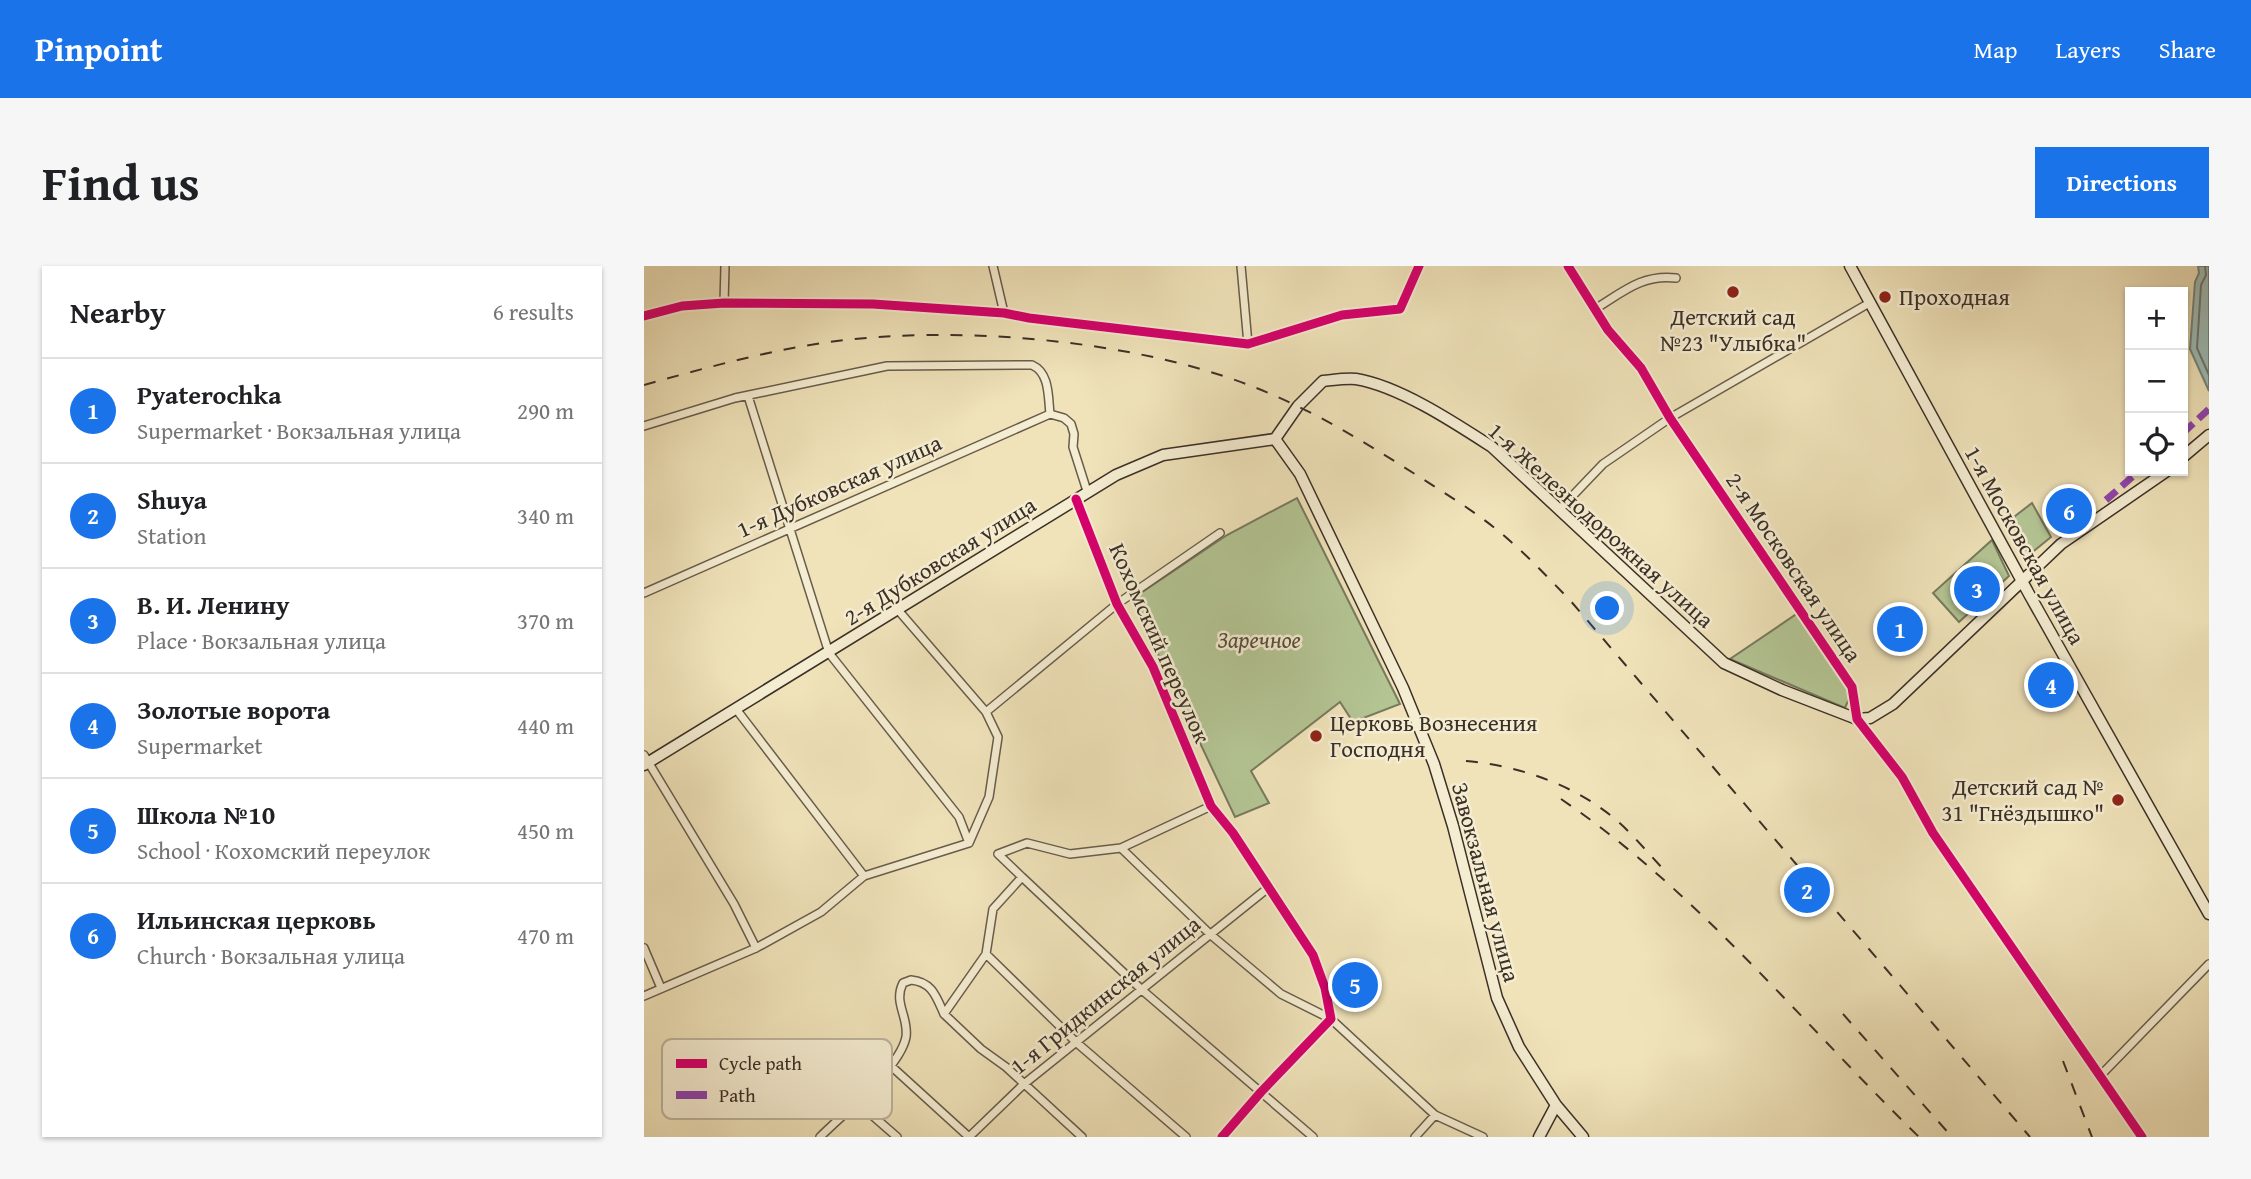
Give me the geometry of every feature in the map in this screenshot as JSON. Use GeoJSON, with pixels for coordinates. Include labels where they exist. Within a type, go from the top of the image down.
{"type":"FeatureCollection","features":[{"type":"Feature","properties":{"kind":"main road","name":"1-я Московская улица"},"geometry":{"type":"LineString","coordinates":[[1850,266],[2021,579],[2209,914]]}},
{"type":"Feature","properties":{"kind":"main road","name":"1-я Железнодорожная улица"},"geometry":{"type":"LineString","coordinates":[[1275,439],[1298,406],[1323,381],[1356,380],[1413,401],[1450,420],[1492,447],[1724,663],[1782,690],[1857,719]]}},
{"type":"Feature","properties":{"kind":"main road"},"geometry":{"type":"LineString","coordinates":[[2188,453],[2209,435]]}},
{"type":"Feature","properties":{"kind":"main road","name":"2-я Дубковская улица"},"geometry":{"type":"LineString","coordinates":[[645,761],[829,653],[1087,491],[1135,466],[1163,455],[1275,439]]}},
{"type":"Feature","properties":{"kind":"main road","name":"Завокзальная улица"},"geometry":{"type":"LineString","coordinates":[[1275,439],[1300,474],[1403,688],[1434,764],[1497,998],[1519,1047],[1556,1105],[1583,1137]]}},
{"type":"Feature","properties":{"kind":"main road"},"geometry":{"type":"LineString","coordinates":[[1857,719],[1870,718],[1893,704],[2021,579],[2061,544],[2160,476]]}},
{"type":"Feature","properties":{"kind":"main road"},"geometry":{"type":"LineString","coordinates":[[1539,1137],[1556,1105]]}},
{"type":"Feature","properties":{"kind":"street"},"geometry":{"type":"LineString","coordinates":[[724,303],[725,266]]}},
{"type":"Feature","properties":{"kind":"street"},"geometry":{"type":"LineString","coordinates":[[993,266],[1004,313]]}},
{"type":"Feature","properties":{"kind":"street"},"geometry":{"type":"LineString","coordinates":[[1241,266],[1248,344]]}},
{"type":"Feature","properties":{"kind":"street"},"geometry":{"type":"LineString","coordinates":[[644,316],[682,306],[724,303],[873,304],[1004,313],[1248,344],[1342,315],[1400,309],[1419,266]]}},
{"type":"Feature","properties":{"kind":"street","name":"2-я Московская улица"},"geometry":{"type":"LineString","coordinates":[[1568,266],[1608,330],[1641,368],[1670,418],[1852,687],[1857,719],[1902,777],[1933,833],[2142,1137]]}},
{"type":"Feature","properties":{"kind":"street"},"geometry":{"type":"LineString","coordinates":[[1595,309],[1645,278],[1675,278]]}},
{"type":"Feature","properties":{"kind":"street"},"geometry":{"type":"LineString","coordinates":[[1559,510],[1603,464],[1670,418],[1871,302]]}},
{"type":"Feature","properties":{"kind":"street"},"geometry":{"type":"LineString","coordinates":[[644,426],[748,396],[887,366],[1032,365],[1039,368],[1045,376],[1050,414],[1064,418],[1070,424],[1074,434],[1073,447],[1087,491]]}},
{"type":"Feature","properties":{"kind":"street"},"geometry":{"type":"LineString","coordinates":[[748,396],[829,653],[959,817],[969,843]]}},
{"type":"Feature","properties":{"kind":"street","name":"1-я Дубковская улица"},"geometry":{"type":"LineString","coordinates":[[644,593],[1050,414]]}},
{"type":"Feature","properties":{"kind":"street","name":"Кохомский переулок"},"geometry":{"type":"LineString","coordinates":[[1076,499],[1117,604],[1153,667],[1211,806],[1233,833],[1313,955],[1325,988],[1331,1019]]}},
{"type":"Feature","properties":{"kind":"street"},"geometry":{"type":"LineString","coordinates":[[986,712],[1117,604],[1220,533]]}},
{"type":"Feature","properties":{"kind":"street"},"geometry":{"type":"LineString","coordinates":[[644,996],[756,948],[821,912],[864,876],[969,843],[989,797],[998,737],[986,712],[898,610]]}},
{"type":"Feature","properties":{"kind":"street"},"geometry":{"type":"LineString","coordinates":[[736,709],[864,876]]}},
{"type":"Feature","properties":{"kind":"street"},"geometry":{"type":"LineString","coordinates":[[645,761],[734,905],[756,948]]}},
{"type":"Feature","properties":{"kind":"street"},"geometry":{"type":"LineString","coordinates":[[1211,806],[1121,848],[1070,854],[1027,844],[998,854],[1142,990],[1313,1137]]}},
{"type":"Feature","properties":{"kind":"street"},"geometry":{"type":"LineString","coordinates":[[1121,848],[1211,935],[1281,994],[1331,1019],[1435,1115],[1483,1137]]}},
{"type":"Feature","properties":{"kind":"street"},"geometry":{"type":"LineString","coordinates":[[944,1014],[986,954],[993,909],[1022,877]]}},
{"type":"Feature","properties":{"kind":"street","name":"1-я Гридкинская улица"},"geometry":{"type":"LineString","coordinates":[[969,1137],[1024,1084],[1268,888]]}},
{"type":"Feature","properties":{"kind":"street"},"geometry":{"type":"LineString","coordinates":[[644,948],[662,988]]}},
{"type":"Feature","properties":{"kind":"street"},"geometry":{"type":"LineString","coordinates":[[986,954],[1077,1043],[1186,1137]]}},
{"type":"Feature","properties":{"kind":"street"},"geometry":{"type":"LineString","coordinates":[[2100,1076],[2209,964]]}},
{"type":"Feature","properties":{"kind":"street"},"geometry":{"type":"LineString","coordinates":[[892,1064],[907,1030],[899,1002],[900,990],[903,984],[911,980],[927,984],[933,990],[944,1014],[1082,1137]]}},
{"type":"Feature","properties":{"kind":"street"},"geometry":{"type":"LineString","coordinates":[[1222,1137],[1331,1019]]}},
{"type":"Feature","properties":{"kind":"street"},"geometry":{"type":"LineString","coordinates":[[892,1067],[969,1137]]}},
{"type":"Feature","properties":{"kind":"street"},"geometry":{"type":"LineString","coordinates":[[1415,1137],[1435,1115]]}},
{"type":"Feature","properties":{"kind":"street"},"geometry":{"type":"LineString","coordinates":[[820,1137],[839,1119]]}},
{"type":"Feature","properties":{"kind":"street"},"geometry":{"type":"LineString","coordinates":[[876,1119],[897,1137]]}},
{"type":"Feature","properties":{"kind":"green space","name":"Заречное"},"geometry":{"type":"Polygon","coordinates":[[[1297,498],[1400,704],[1353,722],[1340,702],[1251,771],[1269,803],[1235,817],[1132,599],[1227,535],[1297,498]]]}},
{"type":"Feature","properties":{"kind":"green space"},"geometry":{"type":"Polygon","coordinates":[[[2032,503],[2051,537],[2029,555],[2010,520],[2032,503]]]}},
{"type":"Feature","properties":{"kind":"green space"},"geometry":{"type":"Polygon","coordinates":[[[1992,540],[2009,576],[1959,622],[1933,593],[1992,540]]]}},
{"type":"Feature","properties":{"kind":"green space"},"geometry":{"type":"Polygon","coordinates":[[[1798,613],[1851,694],[1845,708],[1730,659],[1798,613]]]}},
{"type":"Feature","properties":{"kind":"water"},"geometry":{"type":"Polygon","coordinates":[[[2198,266],[2209,266],[2209,391],[2190,349],[2198,266]]]}},
{"type":"Feature","properties":{"kind":"railway"},"geometry":{"type":"LineString","coordinates":[[644,385],[759,355],[829,342],[878,337],[985,336],[1095,346],[1199,369],[1269,393],[1335,426],[1377,450],[1487,522],[1569,599],[2030,1137]]}},
{"type":"Feature","properties":{"kind":"railway"},"geometry":{"type":"LineString","coordinates":[[1466,761],[1530,774],[1570,790],[1624,827],[1665,871]]}},
{"type":"Feature","properties":{"kind":"railway"},"geometry":{"type":"LineString","coordinates":[[1561,799],[1611,835],[1703,916],[1919,1137]]}},
{"type":"Feature","properties":{"kind":"railway"},"geometry":{"type":"LineString","coordinates":[[1843,1014],[1952,1137]]}},
{"type":"Feature","properties":{"kind":"railway"},"geometry":{"type":"LineString","coordinates":[[2063,1061],[2092,1137]]}},
{"type":"Feature","properties":{"kind":"marked path"},"geometry":{"type":"LineString","coordinates":[[2188,428],[2209,409]]}},
{"type":"Feature","properties":{"kind":"marked path"},"geometry":{"type":"LineString","coordinates":[[2106,500],[2133,476]]}},
{"type":"Feature","properties":{"kind":"cycle path"},"geometry":{"type":"LineString","coordinates":[[644,316],[682,306],[724,303],[873,304],[1004,313],[1248,344],[1342,315],[1400,309],[1419,266]]}},
{"type":"Feature","properties":{"kind":"cycle path"},"geometry":{"type":"LineString","coordinates":[[1568,266],[1608,330],[1641,368],[1670,418],[1852,687],[1857,719],[1902,777],[1933,833],[2142,1137]]}},
{"type":"Feature","properties":{"kind":"cycle path"},"geometry":{"type":"LineString","coordinates":[[1076,499],[1117,604],[1153,667],[1211,806],[1233,833],[1313,955],[1325,988],[1331,1019],[1222,1137]]}},
{"type":"Feature","properties":{"kind":"place","name":"Детский сад №23 \"Улыбка\""},"geometry":{"type":"Point","coordinates":[1733,292]}},
{"type":"Feature","properties":{"kind":"place","name":"Проходная"},"geometry":{"type":"Point","coordinates":[1885,297]}},
{"type":"Feature","properties":{"kind":"place","name":"Ильинская церковь"},"geometry":{"type":"Point","coordinates":[2069,511]}},
{"type":"Feature","properties":{"kind":"place","name":"В. И. Ленину"},"geometry":{"type":"Point","coordinates":[1977,589]}},
{"type":"Feature","properties":{"kind":"place","name":"Pyaterochka"},"geometry":{"type":"Point","coordinates":[1900,629]}},
{"type":"Feature","properties":{"kind":"place","name":"Золотые ворота"},"geometry":{"type":"Point","coordinates":[2051,685]}},
{"type":"Feature","properties":{"kind":"place","name":"Церковь Вознесения Господня"},"geometry":{"type":"Point","coordinates":[1316,736]}},
{"type":"Feature","properties":{"kind":"place","name":"Детский сад № 31 \"Гнёздышко\""},"geometry":{"type":"Point","coordinates":[2118,800]}},
{"type":"Feature","properties":{"kind":"place","name":"Shuya"},"geometry":{"type":"Point","coordinates":[1807,890]}},
{"type":"Feature","properties":{"kind":"place","name":"Школа №10"},"geometry":{"type":"Point","coordinates":[1355,985]}}]}
